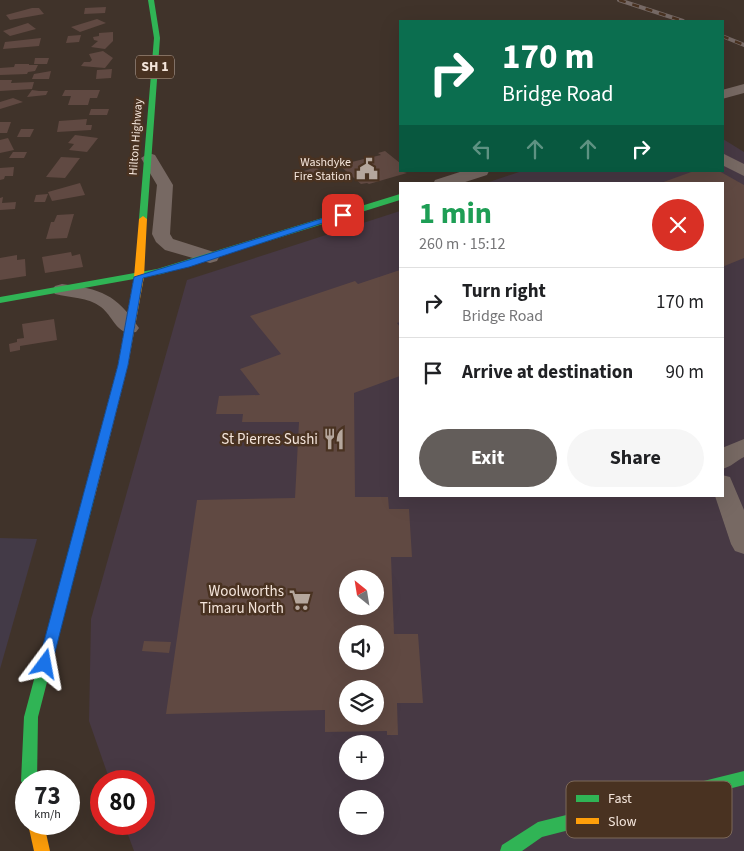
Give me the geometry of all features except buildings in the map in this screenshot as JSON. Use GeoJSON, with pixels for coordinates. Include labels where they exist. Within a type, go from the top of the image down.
{"type":"FeatureCollection","features":[{"type":"Feature","properties":{"kind":"main road","name":"Hilton Highway"},"geometry":{"type":"LineString","coordinates":[[139,277],[157,38],[152,0]]}},
{"type":"Feature","properties":{"kind":"main road"},"geometry":{"type":"LineString","coordinates":[[0,300],[139,277],[210,257],[399,197]]}},
{"type":"Feature","properties":{"kind":"main road","name":"SH 1"},"geometry":{"type":"LineString","coordinates":[[29,770],[31,717],[123,365],[139,277]]}},
{"type":"Feature","properties":{"kind":"main road"},"geometry":{"type":"LineString","coordinates":[[508,851],[538,830],[566,823]]}},
{"type":"Feature","properties":{"kind":"main road"},"geometry":{"type":"LineString","coordinates":[[38,835],[42,851]]}},
{"type":"Feature","properties":{"kind":"street"},"geometry":{"type":"LineString","coordinates":[[724,94],[744,88]]}},
{"type":"Feature","properties":{"kind":"street"},"geometry":{"type":"LineString","coordinates":[[149,158],[165,185],[162,234],[165,242],[176,248],[210,257]]}},
{"type":"Feature","properties":{"kind":"street"},"geometry":{"type":"LineString","coordinates":[[724,159],[744,171]]}},
{"type":"Feature","properties":{"kind":"street"},"geometry":{"type":"LineString","coordinates":[[448,182],[478,172]]}},
{"type":"Feature","properties":{"kind":"street"},"geometry":{"type":"LineString","coordinates":[[62,290],[92,294],[107,300],[115,307],[130,328]]}},
{"type":"Feature","properties":{"kind":"street"},"geometry":{"type":"LineString","coordinates":[[724,458],[744,447]]}},
{"type":"Feature","properties":{"kind":"street"},"geometry":{"type":"LineString","coordinates":[[724,489],[744,544]]}},
{"type":"Feature","properties":{"kind":"shaded area"},"geometry":{"type":"Polygon","coordinates":[[[724,140],[744,152],[744,851],[134,851],[128,835],[155,835],[155,770],[106,770],[89,721],[91,619],[187,280],[399,211],[399,497],[724,497],[724,182],[489,182],[519,172],[724,172],[724,140]]]}},
{"type":"Feature","properties":{"kind":"shaded area"},"geometry":{"type":"Polygon","coordinates":[[[0,538],[37,539],[0,669],[0,538]]]}},
{"type":"Feature","properties":{"kind":"railway"},"geometry":{"type":"LineString","coordinates":[[619,0],[680,20]]}},
{"type":"Feature","properties":{"kind":"railway"},"geometry":{"type":"LineString","coordinates":[[724,37],[744,45]]}},
{"type":"Feature","properties":{"kind":"traffic: fast"},"geometry":{"type":"LineString","coordinates":[[143,219],[157,38],[151,0]]}},
{"type":"Feature","properties":{"kind":"traffic: fast"},"geometry":{"type":"LineString","coordinates":[[0,300],[159,272],[399,197]]}},
{"type":"Feature","properties":{"kind":"traffic: fast"},"geometry":{"type":"LineString","coordinates":[[29,770],[31,717],[89,496]]}},
{"type":"Feature","properties":{"kind":"traffic: fast"},"geometry":{"type":"LineString","coordinates":[[732,781],[744,778]]}},
{"type":"Feature","properties":{"kind":"traffic: fast"},"geometry":{"type":"LineString","coordinates":[[508,851],[538,830],[566,823]]}},
{"type":"Feature","properties":{"kind":"traffic: slow"},"geometry":{"type":"LineString","coordinates":[[89,496],[123,365],[139,277],[143,219]]}},
{"type":"Feature","properties":{"kind":"traffic: slow"},"geometry":{"type":"LineString","coordinates":[[38,835],[42,851]]}},
{"type":"Feature","properties":{"kind":"place","name":"Washdyke Fire Station"},"geometry":{"type":"Point","coordinates":[367,169]}},
{"type":"Feature","properties":{"kind":"place","name":"St Pierres Sushi"},"geometry":{"type":"Point","coordinates":[334,439]}},
{"type":"Feature","properties":{"kind":"place","name":"Woolworths Timaru North"},"geometry":{"type":"Point","coordinates":[300,600]}},
{"type":"Feature","properties":{"kind":"route"},"geometry":{"type":"LineString","coordinates":[[45,664],[123,365],[139,277],[343,215]]}}]}
